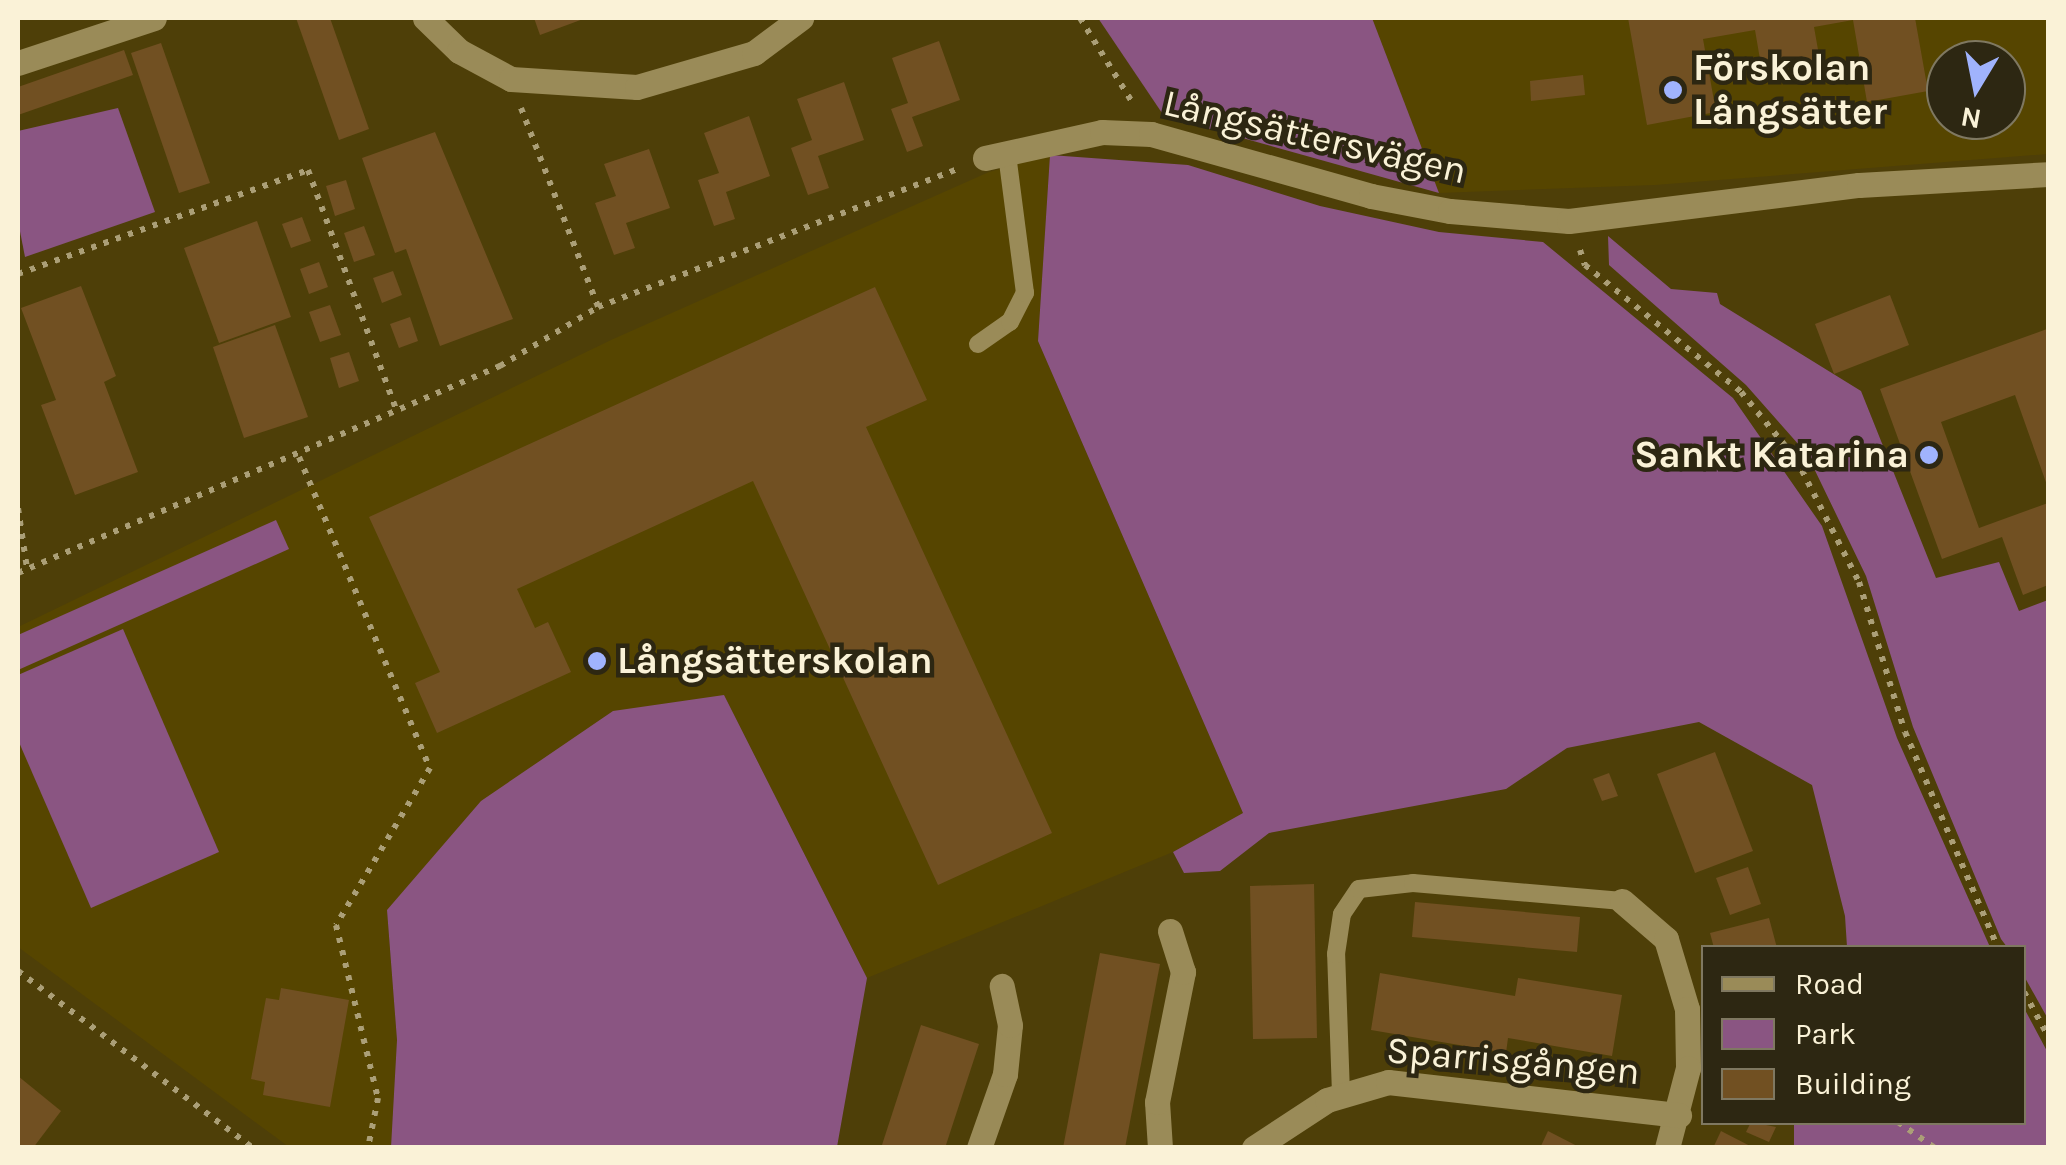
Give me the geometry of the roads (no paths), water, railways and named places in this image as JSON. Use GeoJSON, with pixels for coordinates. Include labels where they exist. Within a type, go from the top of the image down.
{"type":"FeatureCollection","features":[{"type":"Feature","properties":{"kind":"street"},"geometry":{"type":"LineString","coordinates":[[18,64],[154,18]]}},
{"type":"Feature","properties":{"kind":"street"},"geometry":{"type":"LineString","coordinates":[[425,18],[459,50],[510,78],[637,87],[754,53],[801,18]]}},
{"type":"Feature","properties":{"kind":"street","name":"Långsättersvägen"},"geometry":{"type":"LineString","coordinates":[[996,156],[1102,132],[1152,134],[1371,196],[1450,212],[1569,221],[1859,185],[2048,174]]}},
{"type":"Feature","properties":{"kind":"street"},"geometry":{"type":"LineString","coordinates":[[1622,901],[1666,939],[1680,972],[1689,1040],[1679,1115],[1666,1148]]}},
{"type":"Feature","properties":{"kind":"street"},"geometry":{"type":"LineString","coordinates":[[1160,1148],[1157,1102],[1183,972],[1170,931]]}},
{"type":"Feature","properties":{"kind":"street"},"geometry":{"type":"LineString","coordinates":[[979,1148],[1005,1074],[1010,1025],[1002,986]]}},
{"type":"Feature","properties":{"kind":"street","name":"Sparrisgången"},"geometry":{"type":"LineString","coordinates":[[1254,1148],[1341,1094],[1412,1082],[1679,1115]]}},
{"type":"Feature","properties":{"kind":"lane"},"geometry":{"type":"LineString","coordinates":[[978,344],[1010,322],[1025,293],[996,156]]}},
{"type":"Feature","properties":{"kind":"lane","name":"Sparrisgången"},"geometry":{"type":"LineString","coordinates":[[1341,1094],[1336,954],[1342,914],[1359,888],[1412,883],[1622,901]]}},
{"type":"Feature","properties":{"kind":"place","name":"Förskolan Långsätter"},"geometry":{"type":"Point","coordinates":[1673,90]}},
{"type":"Feature","properties":{"kind":"place","name":"Sankt Katarina"},"geometry":{"type":"Point","coordinates":[1929,455]}},
{"type":"Feature","properties":{"kind":"place","name":"Långsätterskolan"},"geometry":{"type":"Point","coordinates":[597,661]}}]}
